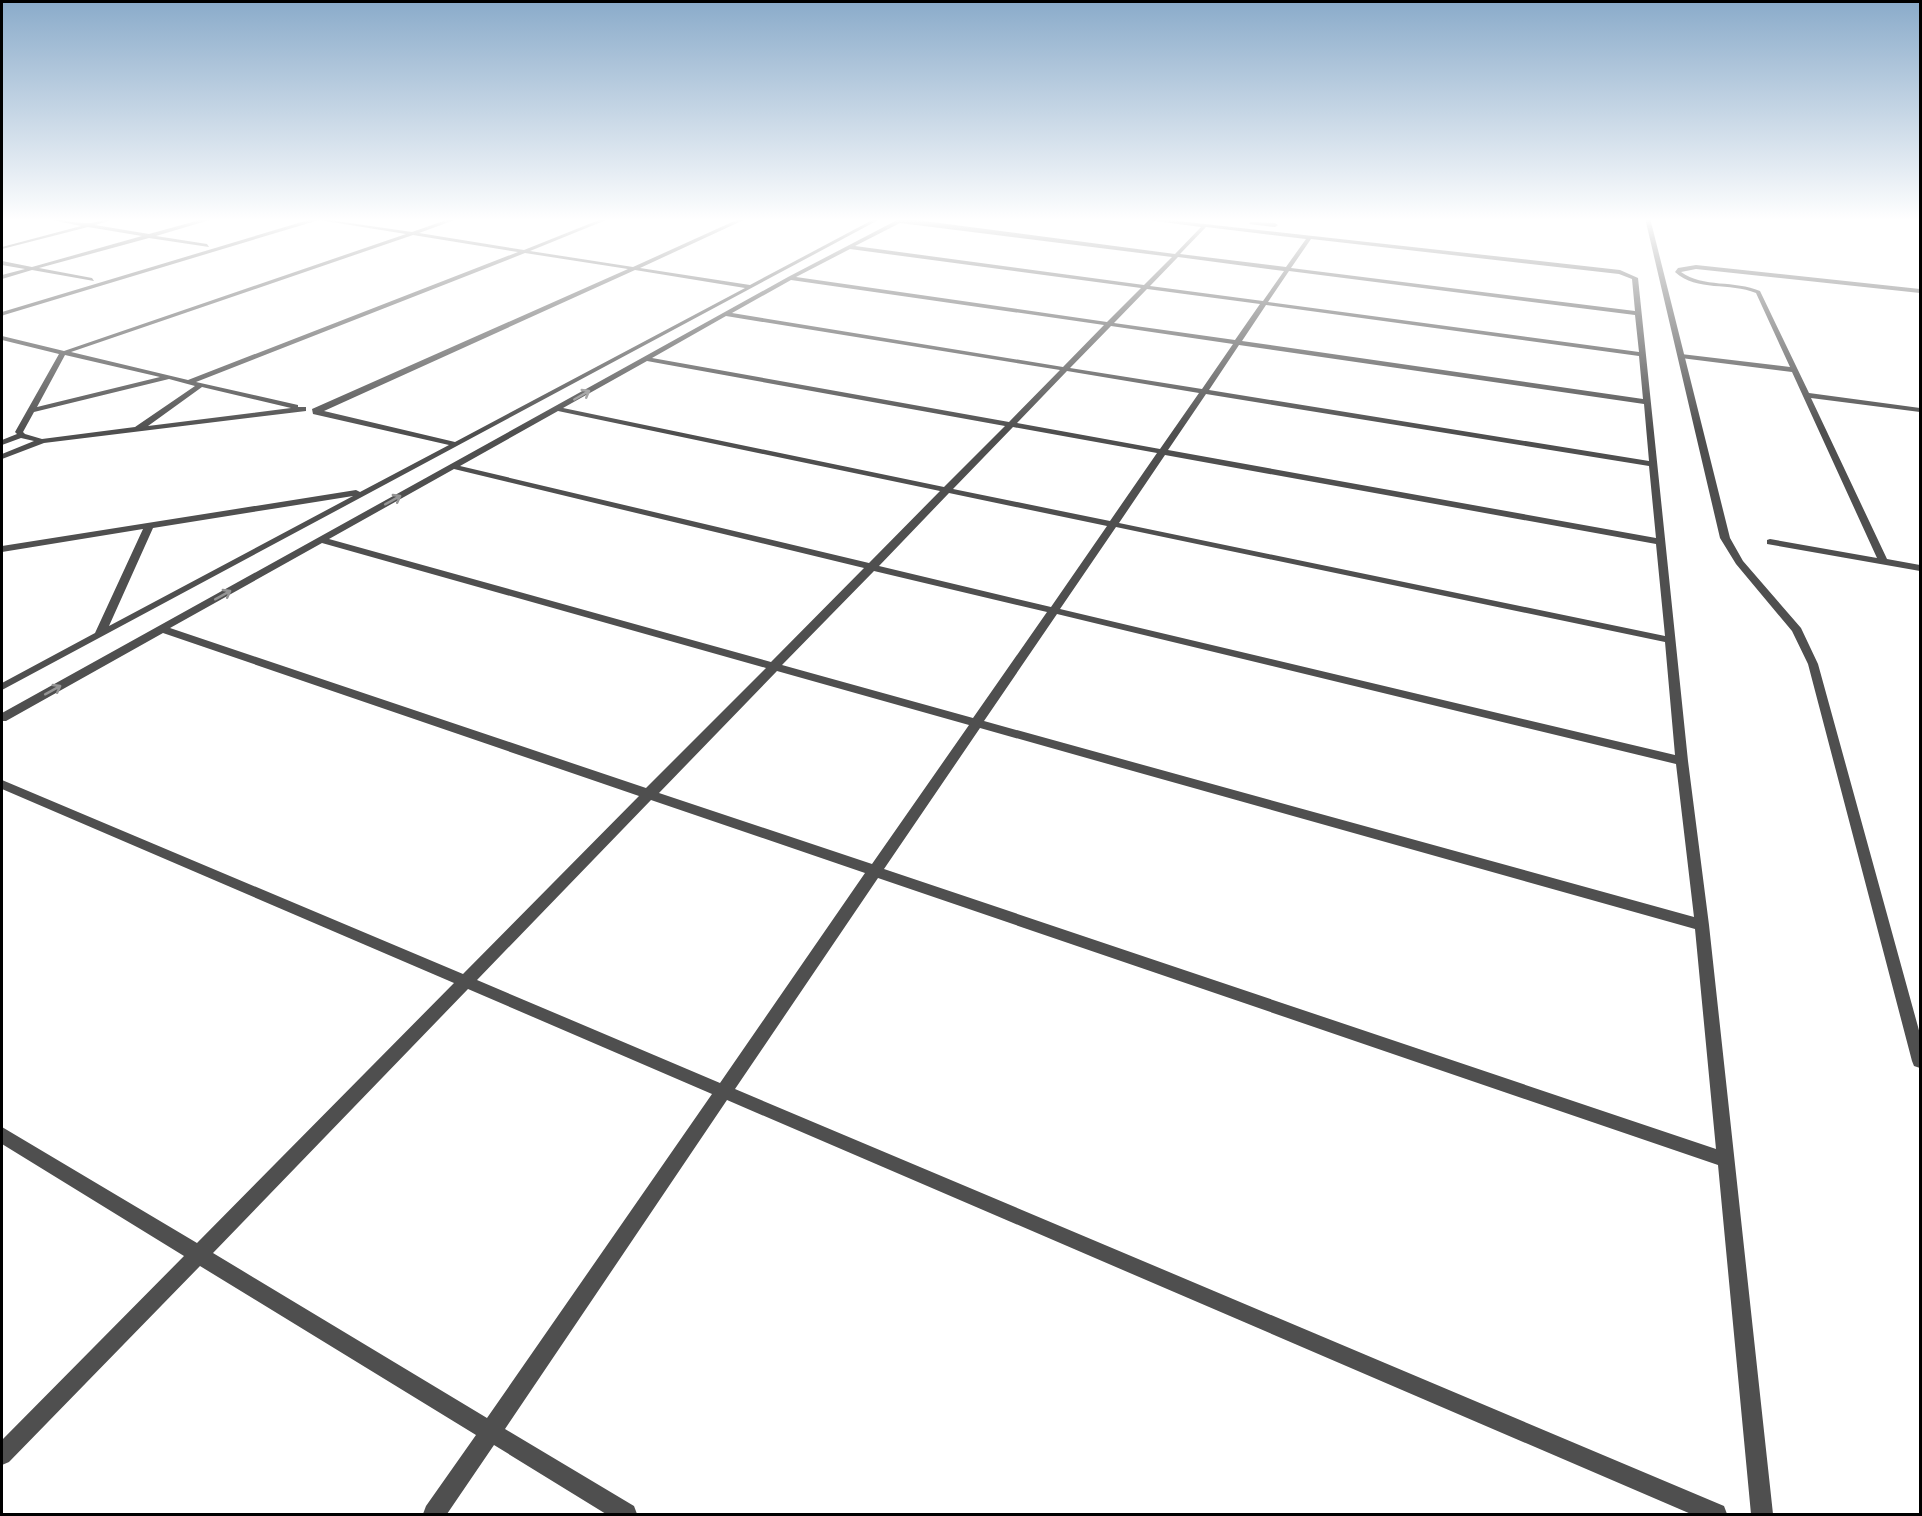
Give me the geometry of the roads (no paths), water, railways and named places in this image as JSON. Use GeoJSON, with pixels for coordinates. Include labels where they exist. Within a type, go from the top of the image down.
{"type":"FeatureCollection","features":[{"type":"Feature","properties":{"kind":"street"},"geometry":{"type":"LineString","coordinates":[[2,306],[62,289]]}},
{"type":"Feature","properties":{"kind":"street"},"geometry":{"type":"LineString","coordinates":[[2,314],[86,289]]}},
{"type":"Feature","properties":{"kind":"street"},"geometry":{"type":"LineString","coordinates":[[21,435],[19,429],[63,353],[250,289]]}},
{"type":"Feature","properties":{"kind":"street"},"geometry":{"type":"LineString","coordinates":[[189,382],[428,289]]}},
{"type":"Feature","properties":{"kind":"street"},"geometry":{"type":"LineString","coordinates":[[316,412],[589,289]]}},
{"type":"Feature","properties":{"kind":"street"},"geometry":{"type":"LineString","coordinates":[[2,687],[748,289]]}},
{"type":"Feature","properties":{"kind":"street"},"geometry":{"type":"LineString","coordinates":[[2,718],[771,289]]}},
{"type":"Feature","properties":{"kind":"street"},"geometry":{"type":"LineString","coordinates":[[865,289],[1647,402]]}},
{"type":"Feature","properties":{"kind":"street"},"geometry":{"type":"LineString","coordinates":[[2,1455],[1144,289]]}},
{"type":"Feature","properties":{"kind":"street"},"geometry":{"type":"LineString","coordinates":[[1159,289],[1642,354]]}},
{"type":"Feature","properties":{"kind":"street"},"geometry":{"type":"LineString","coordinates":[[434,1515],[1274,289]]}},
{"type":"Feature","properties":{"kind":"street"},"geometry":{"type":"LineString","coordinates":[[1445,289],[1638,313]]}},
{"type":"Feature","properties":{"kind":"street"},"geometry":{"type":"LineString","coordinates":[[1636,289],[1682,761],[1702,925],[1762,1515]]}},
{"type":"Feature","properties":{"kind":"street"},"geometry":{"type":"LineString","coordinates":[[1664,289],[1725,538],[1739,562],[1797,630],[1813,664],[1920,1060]]}},
{"type":"Feature","properties":{"kind":"street"},"geometry":{"type":"LineString","coordinates":[[1751,289],[1758,292],[1883,561]]}},
{"type":"Feature","properties":{"kind":"street"},"geometry":{"type":"LineString","coordinates":[[1899,289],[1920,291]]}},
{"type":"Feature","properties":{"kind":"street"},"geometry":{"type":"LineString","coordinates":[[725,315],[1654,464]]}},
{"type":"Feature","properties":{"kind":"street"},"geometry":{"type":"LineString","coordinates":[[2,338],[454,444]]}},
{"type":"Feature","properties":{"kind":"street"},"geometry":{"type":"LineString","coordinates":[[1681,356],[1794,370]]}},
{"type":"Feature","properties":{"kind":"street"},"geometry":{"type":"LineString","coordinates":[[647,359],[1662,542]]}},
{"type":"Feature","properties":{"kind":"street"},"geometry":{"type":"LineString","coordinates":[[30,411],[169,377]]}},
{"type":"Feature","properties":{"kind":"street"},"geometry":{"type":"LineString","coordinates":[[137,430],[201,385]]}},
{"type":"Feature","properties":{"kind":"street"},"geometry":{"type":"LineString","coordinates":[[1806,395],[1920,411]]}},
{"type":"Feature","properties":{"kind":"street"},"geometry":{"type":"LineString","coordinates":[[2,457],[42,441],[303,408]]}},
{"type":"Feature","properties":{"kind":"street"},"geometry":{"type":"LineString","coordinates":[[558,409],[1671,639]]}},
{"type":"Feature","properties":{"kind":"street"},"geometry":{"type":"LineString","coordinates":[[2,442],[21,435],[42,441]]}},
{"type":"Feature","properties":{"kind":"street"},"geometry":{"type":"LineString","coordinates":[[2,467],[12,453]]}},
{"type":"Feature","properties":{"kind":"street"},"geometry":{"type":"LineString","coordinates":[[454,467],[1682,761]]}},
{"type":"Feature","properties":{"kind":"street"},"geometry":{"type":"LineString","coordinates":[[2,549],[366,492]]}},
{"type":"Feature","properties":{"kind":"street"},"geometry":{"type":"LineString","coordinates":[[100,634],[149,526]]}},
{"type":"Feature","properties":{"kind":"street"},"geometry":{"type":"LineString","coordinates":[[321,540],[1702,925]]}},
{"type":"Feature","properties":{"kind":"street"},"geometry":{"type":"LineString","coordinates":[[1770,542],[1920,568]]}},
{"type":"Feature","properties":{"kind":"street"},"geometry":{"type":"LineString","coordinates":[[162,629],[1726,1160]]}},
{"type":"Feature","properties":{"kind":"street"},"geometry":{"type":"LineString","coordinates":[[2,784],[1716,1515]]}},
{"type":"Feature","properties":{"kind":"street"},"geometry":{"type":"LineString","coordinates":[[2,1135],[626,1515]]}}]}
